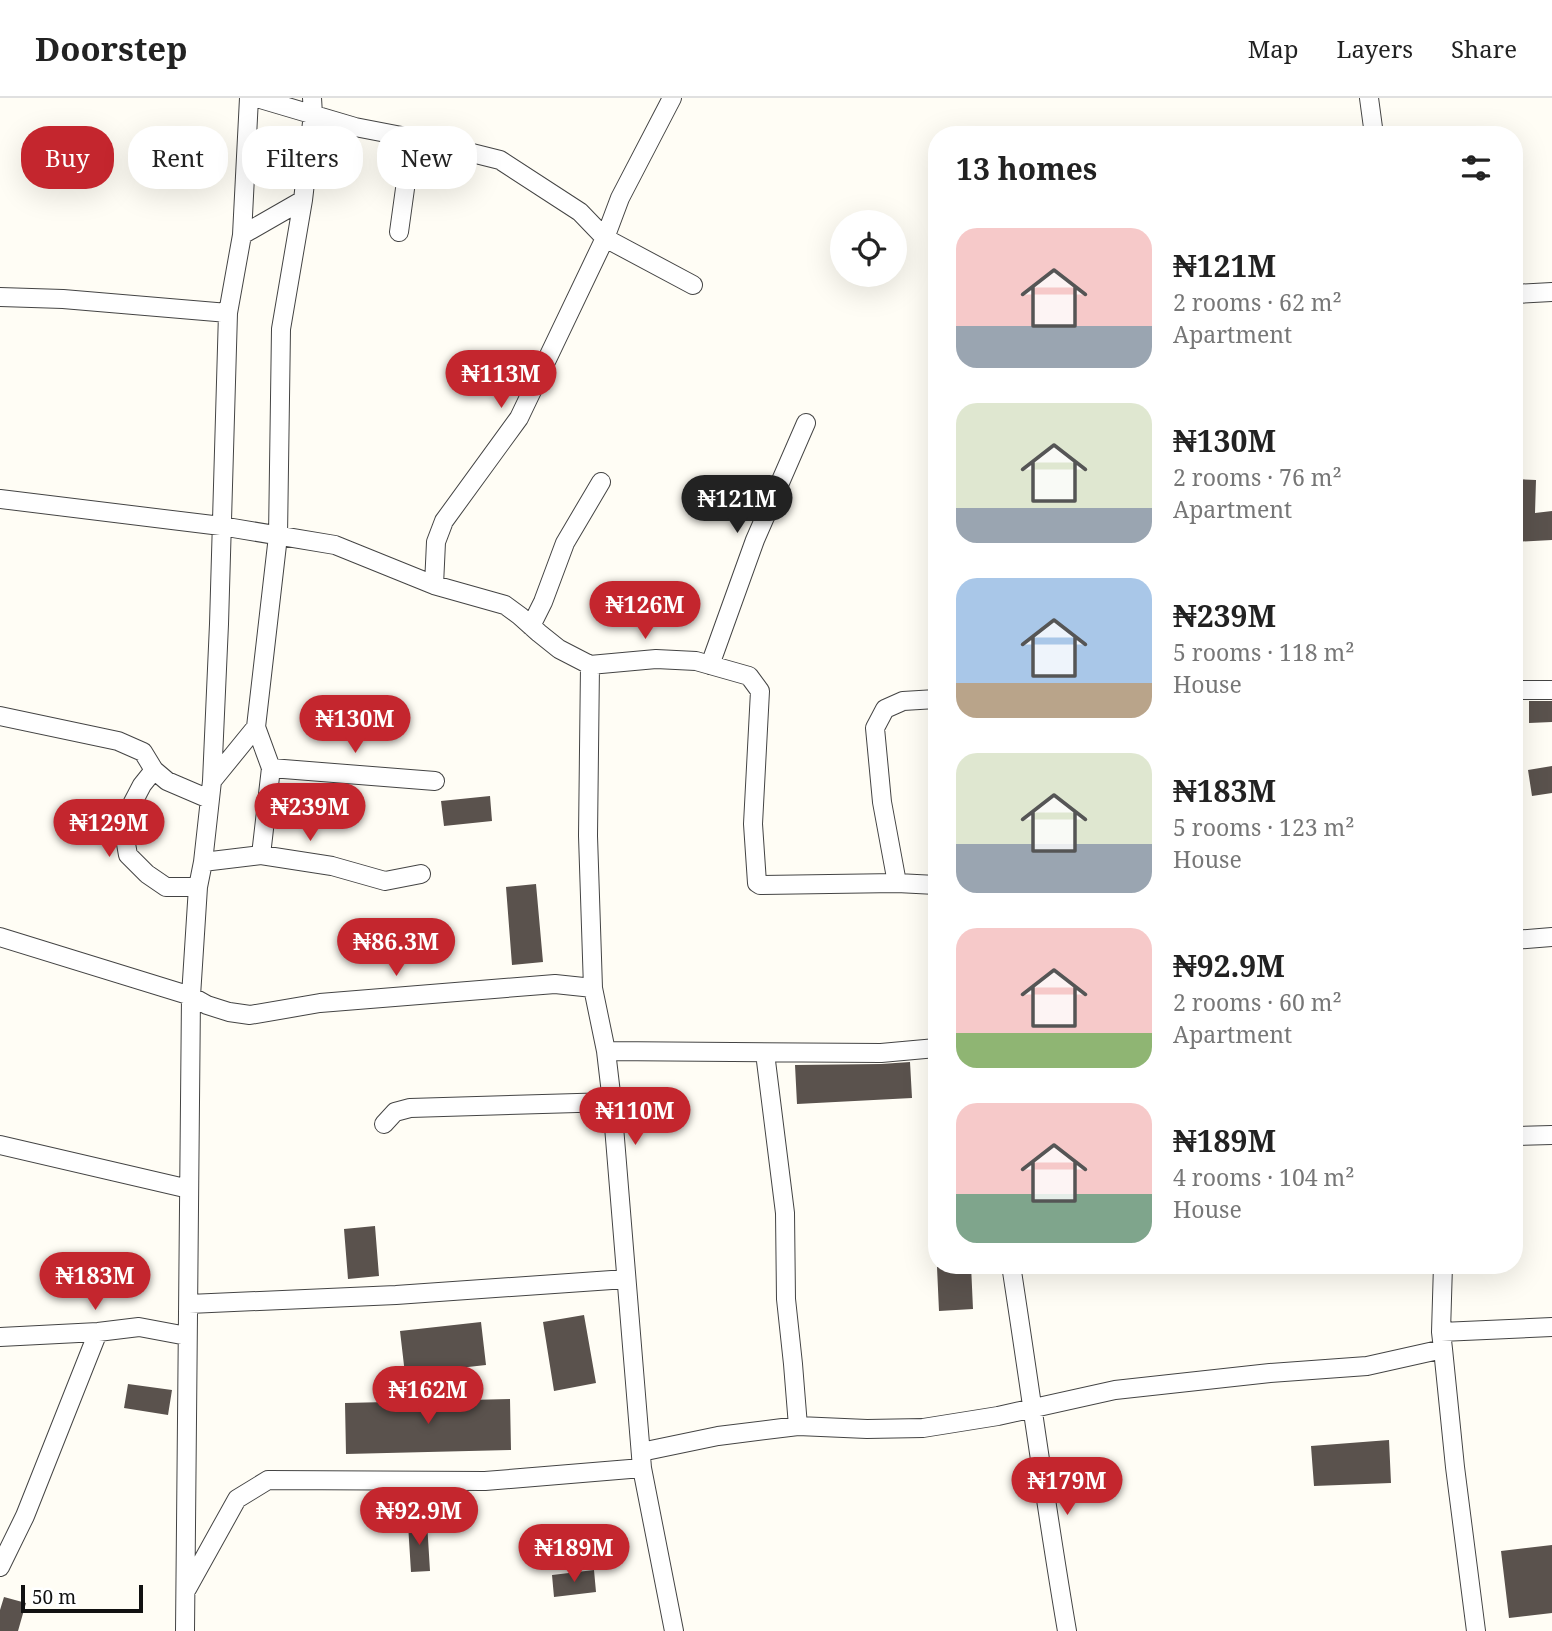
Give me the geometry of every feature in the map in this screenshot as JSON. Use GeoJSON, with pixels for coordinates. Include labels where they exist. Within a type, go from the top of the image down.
{"type":"FeatureCollection","features":[{"type":"Feature","properties":{"kind":"street"},"geometry":{"type":"LineString","coordinates":[[185,1631],[191,996],[198,887],[212,781],[228,313],[242,235],[249,98]]}},
{"type":"Feature","properties":{"kind":"street"},"geometry":{"type":"LineString","coordinates":[[257,98],[312,106],[355,127],[377,131]]}},
{"type":"Feature","properties":{"kind":"street"},"geometry":{"type":"LineString","coordinates":[[434,585],[436,542],[444,521],[519,418],[605,238],[620,198],[672,98]]}},
{"type":"Feature","properties":{"kind":"street"},"geometry":{"type":"LineString","coordinates":[[1369,98],[1373,126]]}},
{"type":"Feature","properties":{"kind":"street"},"geometry":{"type":"LineString","coordinates":[[261,855],[271,768],[256,727],[278,536],[281,329],[303,200],[312,106]]}},
{"type":"Feature","properties":{"kind":"street"},"geometry":{"type":"LineString","coordinates":[[477,154],[500,160],[580,212],[605,238],[692,285]]}},
{"type":"Feature","properties":{"kind":"street"},"geometry":{"type":"LineString","coordinates":[[400,232],[405,189]]}},
{"type":"Feature","properties":{"kind":"street"},"geometry":{"type":"LineString","coordinates":[[242,235],[303,200]]}},
{"type":"Feature","properties":{"kind":"street"},"geometry":{"type":"LineString","coordinates":[[1523,294],[1552,292]]}},
{"type":"Feature","properties":{"kind":"street"},"geometry":{"type":"LineString","coordinates":[[0,297],[63,299],[228,313]]}},
{"type":"Feature","properties":{"kind":"street"},"geometry":{"type":"LineString","coordinates":[[710,664],[755,540],[806,423]]}},
{"type":"Feature","properties":{"kind":"street"},"geometry":{"type":"LineString","coordinates":[[531,626],[565,543],[601,482]]}},
{"type":"Feature","properties":{"kind":"street"},"geometry":{"type":"LineString","coordinates":[[0,499],[221,526],[335,545],[434,585],[505,605],[559,649],[590,664],[656,659],[696,661],[749,676],[760,691],[752,824],[757,883],[928,885]]}},
{"type":"Feature","properties":{"kind":"street"},"geometry":{"type":"LineString","coordinates":[[590,664],[588,836],[593,988],[606,1051],[612,1102],[642,1460],[674,1631]]}},
{"type":"Feature","properties":{"kind":"street"},"geometry":{"type":"LineString","coordinates":[[1523,690],[1552,690]]}},
{"type":"Feature","properties":{"kind":"street"},"geometry":{"type":"LineString","coordinates":[[898,883],[882,802],[875,728],[885,709],[904,701],[928,700]]}},
{"type":"Feature","properties":{"kind":"street"},"geometry":{"type":"LineString","coordinates":[[0,716],[118,741],[143,752],[154,770],[167,781],[209,799]]}},
{"type":"Feature","properties":{"kind":"street"},"geometry":{"type":"LineString","coordinates":[[212,781],[256,727]]}},
{"type":"Feature","properties":{"kind":"street"},"geometry":{"type":"LineString","coordinates":[[271,768],[435,780]]}},
{"type":"Feature","properties":{"kind":"street"},"geometry":{"type":"LineString","coordinates":[[154,770],[142,785],[130,808],[125,838],[128,855],[147,874],[166,887],[198,887]]}},
{"type":"Feature","properties":{"kind":"street"},"geometry":{"type":"LineString","coordinates":[[203,862],[261,855],[332,866],[385,881],[421,874]]}},
{"type":"Feature","properties":{"kind":"street"},"geometry":{"type":"LineString","coordinates":[[0,937],[191,996],[229,1012],[250,1015],[320,1003],[555,984],[593,988]]}},
{"type":"Feature","properties":{"kind":"street"},"geometry":{"type":"LineString","coordinates":[[1523,939],[1552,937]]}},
{"type":"Feature","properties":{"kind":"street"},"geometry":{"type":"LineString","coordinates":[[606,1051],[881,1053],[928,1049]]}},
{"type":"Feature","properties":{"kind":"street"},"geometry":{"type":"LineString","coordinates":[[765,1053],[785,1213],[786,1299],[798,1426]]}},
{"type":"Feature","properties":{"kind":"street"},"geometry":{"type":"LineString","coordinates":[[384,1124],[395,1112],[410,1108],[612,1102]]}},
{"type":"Feature","properties":{"kind":"street"},"geometry":{"type":"LineString","coordinates":[[1523,1136],[1552,1135]]}},
{"type":"Feature","properties":{"kind":"street"},"geometry":{"type":"LineString","coordinates":[[0,1145],[189,1189]]}},
{"type":"Feature","properties":{"kind":"street"},"geometry":{"type":"LineString","coordinates":[[1012,1274],[1067,1631]]}},
{"type":"Feature","properties":{"kind":"street"},"geometry":{"type":"LineString","coordinates":[[1443,1274],[1442,1340],[1476,1631]]}},
{"type":"Feature","properties":{"kind":"street"},"geometry":{"type":"LineString","coordinates":[[189,1304],[396,1295],[626,1279]]}},
{"type":"Feature","properties":{"kind":"street"},"geometry":{"type":"LineString","coordinates":[[0,1337],[139,1327],[187,1336]]}},
{"type":"Feature","properties":{"kind":"street"},"geometry":{"type":"LineString","coordinates":[[186,1592],[237,1499],[268,1480],[485,1481],[642,1460],[718,1436],[798,1426],[923,1428],[998,1416],[1115,1390],[1270,1373],[1367,1366],[1442,1340],[1552,1327]]}},
{"type":"Feature","properties":{"kind":"street"},"geometry":{"type":"LineString","coordinates":[[0,1567],[8,1533],[25,1516],[98,1332]]}},
{"type":"Feature","properties":{"kind":"building"},"geometry":{"type":"Polygon","coordinates":[[[1523,479],[1536,480],[1535,513],[1552,511],[1552,540],[1523,542],[1523,479]]]}},
{"type":"Feature","properties":{"kind":"building"},"geometry":{"type":"Polygon","coordinates":[[[1529,701],[1552,701],[1552,722],[1529,723],[1529,701]]]}},
{"type":"Feature","properties":{"kind":"building"},"geometry":{"type":"Polygon","coordinates":[[[1552,766],[1552,793],[1532,796],[1528,770],[1552,766]]]}},
{"type":"Feature","properties":{"kind":"building"},"geometry":{"type":"Polygon","coordinates":[[[490,796],[492,821],[444,826],[441,801],[490,796]]]}},
{"type":"Feature","properties":{"kind":"building"},"geometry":{"type":"Polygon","coordinates":[[[536,884],[543,962],[512,965],[506,887],[536,884]]]}},
{"type":"Feature","properties":{"kind":"building"},"geometry":{"type":"Polygon","coordinates":[[[910,1062],[912,1098],[797,1104],[795,1065],[910,1062]]]}},
{"type":"Feature","properties":{"kind":"building"},"geometry":{"type":"Polygon","coordinates":[[[375,1226],[379,1276],[348,1279],[344,1229],[375,1226]]]}},
{"type":"Feature","properties":{"kind":"building"},"geometry":{"type":"Polygon","coordinates":[[[937,1274],[971,1274],[973,1309],[939,1311],[937,1274]]]}},
{"type":"Feature","properties":{"kind":"building"},"geometry":{"type":"Polygon","coordinates":[[[584,1315],[596,1383],[554,1391],[543,1322],[584,1315]]]}},
{"type":"Feature","properties":{"kind":"building"},"geometry":{"type":"Polygon","coordinates":[[[481,1322],[486,1365],[405,1374],[400,1331],[481,1322]]]}},
{"type":"Feature","properties":{"kind":"building"},"geometry":{"type":"Polygon","coordinates":[[[128,1384],[172,1390],[168,1415],[124,1408],[128,1384]]]}},
{"type":"Feature","properties":{"kind":"building"},"geometry":{"type":"Polygon","coordinates":[[[510,1399],[511,1450],[346,1454],[345,1403],[510,1399]]]}},
{"type":"Feature","properties":{"kind":"building"},"geometry":{"type":"Polygon","coordinates":[[[1389,1440],[1391,1483],[1314,1486],[1311,1446],[1389,1440]]]}},
{"type":"Feature","properties":{"kind":"building"},"geometry":{"type":"Polygon","coordinates":[[[427,1522],[430,1571],[411,1572],[408,1524],[427,1522]]]}},
{"type":"Feature","properties":{"kind":"building"},"geometry":{"type":"Polygon","coordinates":[[[1552,1545],[1552,1613],[1509,1618],[1501,1551],[1552,1545]]]}},
{"type":"Feature","properties":{"kind":"building"},"geometry":{"type":"Polygon","coordinates":[[[594,1570],[596,1592],[554,1597],[552,1575],[594,1570]]]}},
{"type":"Feature","properties":{"kind":"building"},"geometry":{"type":"Polygon","coordinates":[[[4,1597],[26,1603],[18,1631],[0,1631],[0,1610],[4,1597]]]}}]}
